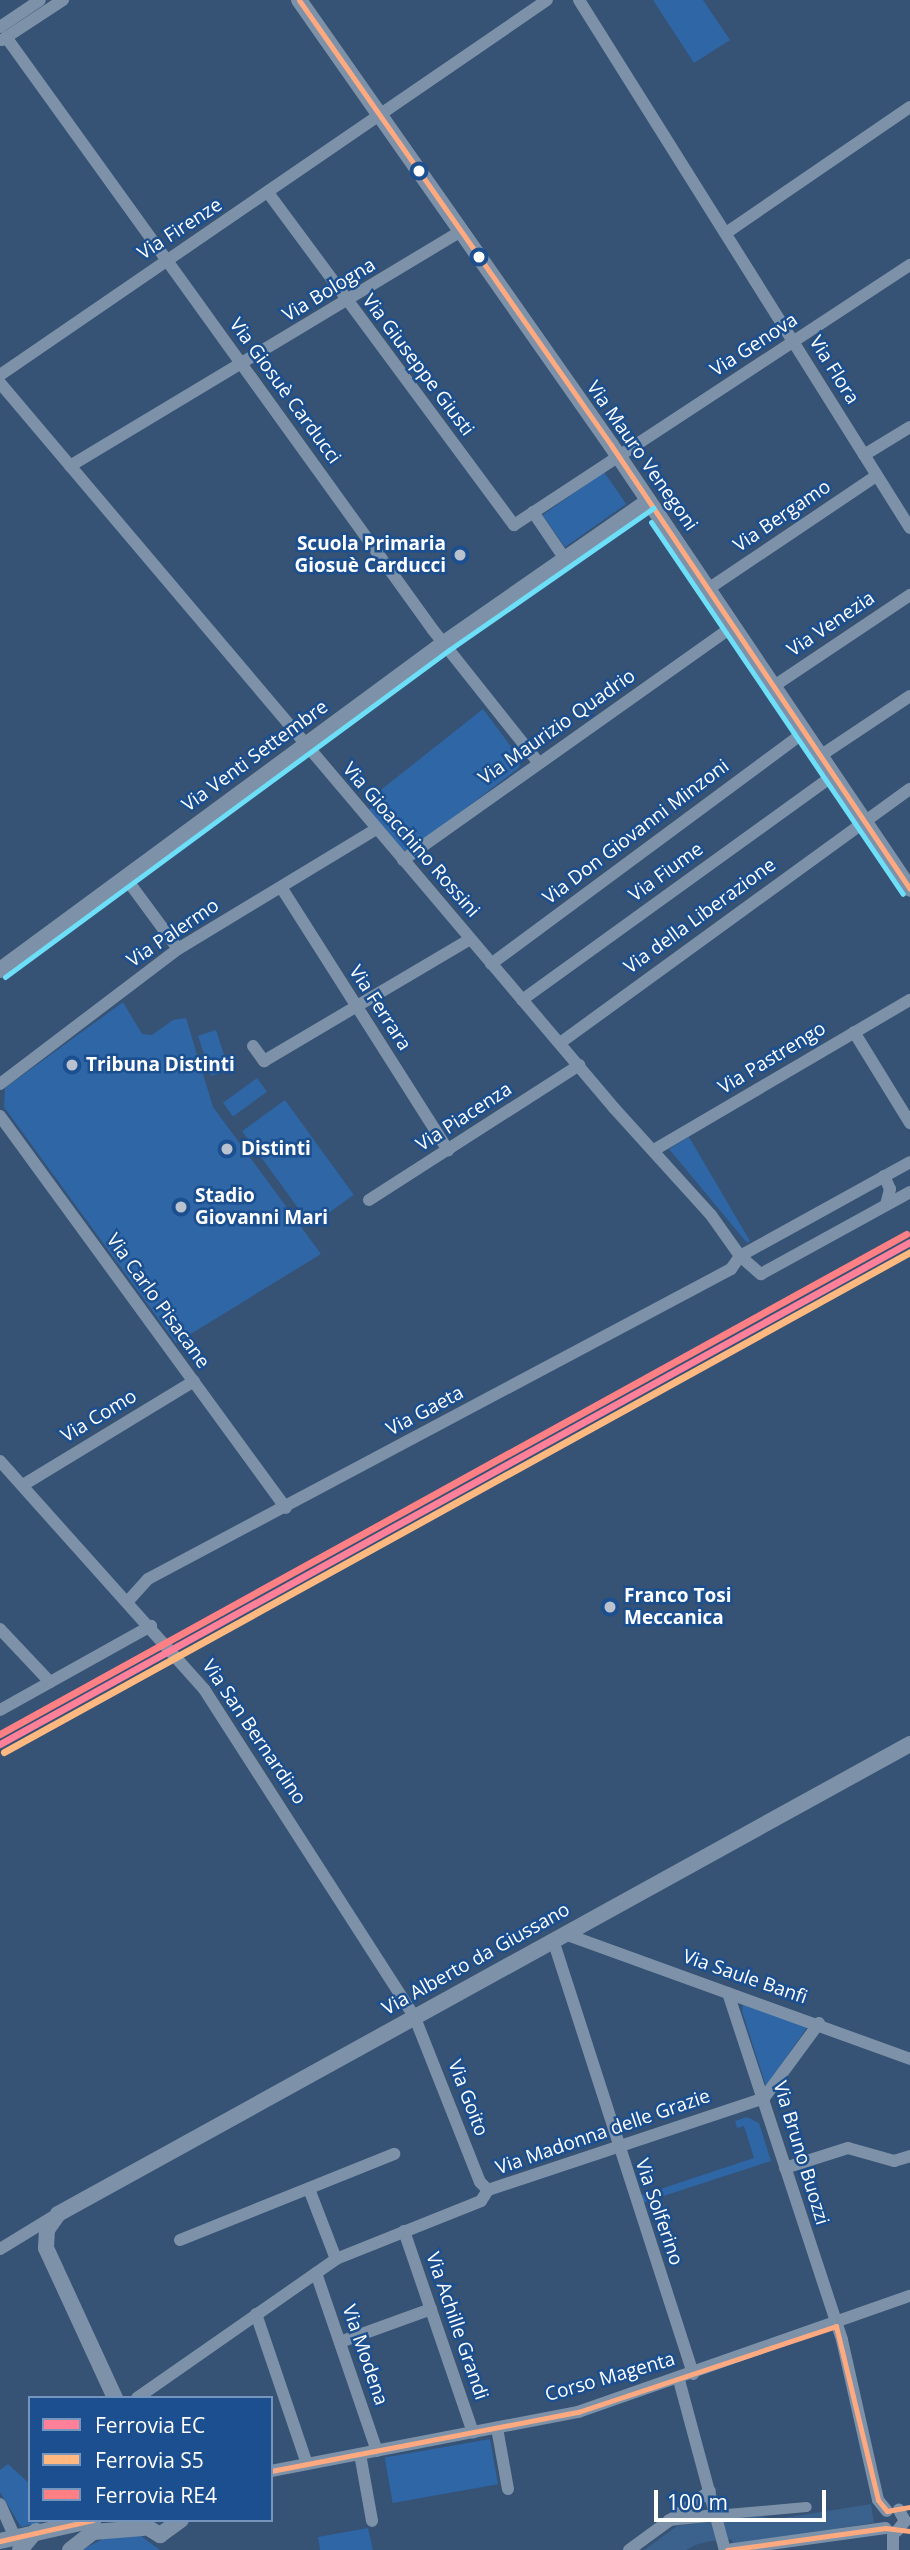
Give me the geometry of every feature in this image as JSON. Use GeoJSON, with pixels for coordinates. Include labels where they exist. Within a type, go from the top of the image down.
{"type":"FeatureCollection","features":[{"type":"Feature","properties":{"kind":"street"},"geometry":{"type":"LineString","coordinates":[[2,35],[40,0]]}},
{"type":"Feature","properties":{"kind":"street"},"geometry":{"type":"LineString","coordinates":[[2,35],[63,0]]}},
{"type":"Feature","properties":{"kind":"street","name":"Via Mauro Venegoni"},"geometry":{"type":"LineString","coordinates":[[299,0],[618,456],[910,889]]}},
{"type":"Feature","properties":{"kind":"street","name":"Via Firenze"},"geometry":{"type":"LineString","coordinates":[[0,375],[382,117],[547,0]]}},
{"type":"Feature","properties":{"kind":"street","name":"Via Flora"},"geometry":{"type":"LineString","coordinates":[[579,0],[910,528]]}},
{"type":"Feature","properties":{"kind":"street","name":"Via Giosuè Carducci"},"geometry":{"type":"LineString","coordinates":[[2,35],[444,643],[538,762]]}},
{"type":"Feature","properties":{"kind":"street"},"geometry":{"type":"LineString","coordinates":[[726,233],[910,107]]}},
{"type":"Feature","properties":{"kind":"street","name":"Via Giuseppe Giusti"},"geometry":{"type":"LineString","coordinates":[[269,194],[514,525]]}},
{"type":"Feature","properties":{"kind":"street","name":"Via Bologna"},"geometry":{"type":"LineString","coordinates":[[70,466],[241,363],[348,303],[461,231]]}},
{"type":"Feature","properties":{"kind":"street","name":"Via Genova"},"geometry":{"type":"LineString","coordinates":[[514,525],[910,265]]}},
{"type":"Feature","properties":{"kind":"street","name":"Via Gioacchino Rossini"},"geometry":{"type":"LineString","coordinates":[[0,383],[305,747],[654,1150],[740,1256]]}},
{"type":"Feature","properties":{"kind":"street"},"geometry":{"type":"LineString","coordinates":[[864,456],[910,427]]}},
{"type":"Feature","properties":{"kind":"street","name":"Via Bergamo"},"geometry":{"type":"LineString","coordinates":[[708,589],[876,476]]}},
{"type":"Feature","properties":{"kind":"street","name":"Via Venti Settembre"},"geometry":{"type":"LineString","coordinates":[[0,970],[444,643],[648,501]]}},
{"type":"Feature","properties":{"kind":"street"},"geometry":{"type":"LineString","coordinates":[[533,512],[565,559]]}},
{"type":"Feature","properties":{"kind":"street","name":"Via Venezia"},"geometry":{"type":"LineString","coordinates":[[774,686],[910,595]]}},
{"type":"Feature","properties":{"kind":"street","name":"Via Maurizio Quadrio"},"geometry":{"type":"LineString","coordinates":[[403,860],[734,626]]}},
{"type":"Feature","properties":{"kind":"street"},"geometry":{"type":"LineString","coordinates":[[820,756],[910,696]]}},
{"type":"Feature","properties":{"kind":"street","name":"Via Don Giovanni Minzoni"},"geometry":{"type":"LineString","coordinates":[[491,964],[804,732]]}},
{"type":"Feature","properties":{"kind":"street","name":"Via Fiume"},"geometry":{"type":"LineString","coordinates":[[522,1000],[833,776]]}},
{"type":"Feature","properties":{"kind":"street","name":"Via della Liberazione"},"geometry":{"type":"LineString","coordinates":[[560,1043],[910,789]]}},
{"type":"Feature","properties":{"kind":"street","name":"Via Palermo"},"geometry":{"type":"LineString","coordinates":[[0,1084],[178,949],[376,829]]}},
{"type":"Feature","properties":{"kind":"street"},"geometry":{"type":"LineString","coordinates":[[125,877],[178,949]]}},
{"type":"Feature","properties":{"kind":"street","name":"Via Ferrara"},"geometry":{"type":"LineString","coordinates":[[281,887],[448,1150]]}},
{"type":"Feature","properties":{"kind":"street"},"geometry":{"type":"LineString","coordinates":[[910,889],[910,901]]}},
{"type":"Feature","properties":{"kind":"street"},"geometry":{"type":"LineString","coordinates":[[253,1046],[264,1061],[470,939]]}},
{"type":"Feature","properties":{"kind":"street","name":"Via Pastrengo"},"geometry":{"type":"LineString","coordinates":[[654,1150],[910,1000]]}},
{"type":"Feature","properties":{"kind":"street"},"geometry":{"type":"LineString","coordinates":[[854,1032],[910,1123]]}},
{"type":"Feature","properties":{"kind":"street","name":"Via Piacenza"},"geometry":{"type":"LineString","coordinates":[[369,1200],[579,1065]]}},
{"type":"Feature","properties":{"kind":"street","name":"Via Carlo Pisacane"},"geometry":{"type":"LineString","coordinates":[[0,1116],[286,1508]]}},
{"type":"Feature","properties":{"kind":"street","name":"Via Gaeta"},"geometry":{"type":"LineString","coordinates":[[129,1600],[148,1579],[286,1508],[731,1269],[740,1256],[910,1162]]}},
{"type":"Feature","properties":{"kind":"street"},"geometry":{"type":"LineString","coordinates":[[884,1176],[890,1189],[886,1205]]}},
{"type":"Feature","properties":{"kind":"street"},"geometry":{"type":"LineString","coordinates":[[740,1256],[761,1273],[910,1192]]}},
{"type":"Feature","properties":{"kind":"street","name":"Via Como"},"geometry":{"type":"LineString","coordinates":[[23,1485],[194,1381]]}},
{"type":"Feature","properties":{"kind":"street","name":"Via San Bernardino"},"geometry":{"type":"LineString","coordinates":[[0,1461],[129,1600],[204,1689],[415,2018]]}},
{"type":"Feature","properties":{"kind":"street"},"geometry":{"type":"LineString","coordinates":[[0,1710],[151,1626]]}},
{"type":"Feature","properties":{"kind":"street"},"geometry":{"type":"LineString","coordinates":[[0,1629],[50,1682]]}},
{"type":"Feature","properties":{"kind":"street","name":"Via Alberto da Giussano"},"geometry":{"type":"LineString","coordinates":[[5,2246],[63,2211],[910,1744]]}},
{"type":"Feature","properties":{"kind":"street","name":"Via Saule Banfi"},"geometry":{"type":"LineString","coordinates":[[559,1937],[819,2023],[910,2059]]}},
{"type":"Feature","properties":{"kind":"street","name":"Via Solferino"},"geometry":{"type":"LineString","coordinates":[[559,1937],[617,2148],[693,2374]]}},
{"type":"Feature","properties":{"kind":"street","name":"Via Bruno Buozzi"},"geometry":{"type":"LineString","coordinates":[[728,1993],[836,2326],[878,2500],[899,2509]]}},
{"type":"Feature","properties":{"kind":"street","name":"Via Goito"},"geometry":{"type":"LineString","coordinates":[[415,2018],[480,2182],[488,2190]]}},
{"type":"Feature","properties":{"kind":"street"},"geometry":{"type":"LineString","coordinates":[[764,2098],[819,2023]]}},
{"type":"Feature","properties":{"kind":"street","name":"Via Madonna delle Grazie"},"geometry":{"type":"LineString","coordinates":[[140,2396],[336,2259],[481,2202],[488,2190],[764,2098]]}},
{"type":"Feature","properties":{"kind":"street"},"geometry":{"type":"LineString","coordinates":[[785,2168],[848,2148],[894,2161],[910,2156]]}},
{"type":"Feature","properties":{"kind":"street"},"geometry":{"type":"LineString","coordinates":[[180,2240],[394,2154]]}},
{"type":"Feature","properties":{"kind":"street"},"geometry":{"type":"LineString","coordinates":[[309,2189],[336,2259]]}},
{"type":"Feature","properties":{"kind":"street"},"geometry":{"type":"LineString","coordinates":[[63,2211],[47,2230],[48,2254],[114,2396]]}},
{"type":"Feature","properties":{"kind":"street","name":"Via Achille Grandi"},"geometry":{"type":"LineString","coordinates":[[404,2231],[473,2433]]}},
{"type":"Feature","properties":{"kind":"street","name":"Via Alberto da Giussano"},"geometry":{"type":"LineString","coordinates":[[5,2246],[32,2239],[48,2254]]}},
{"type":"Feature","properties":{"kind":"street","name":"Via Modena"},"geometry":{"type":"LineString","coordinates":[[316,2273],[377,2451]]}},
{"type":"Feature","properties":{"kind":"street","name":"Corso Magenta"},"geometry":{"type":"LineString","coordinates":[[273,2471],[578,2412],[836,2326],[910,2297]]}},
{"type":"Feature","properties":{"kind":"street"},"geometry":{"type":"LineString","coordinates":[[340,2342],[431,2309]]}},
{"type":"Feature","properties":{"kind":"street"},"geometry":{"type":"LineString","coordinates":[[256,2314],[307,2464]]}},
{"type":"Feature","properties":{"kind":"street"},"geometry":{"type":"LineString","coordinates":[[679,2380],[725,2548],[896,2530],[905,2521],[899,2509]]}},
{"type":"Feature","properties":{"kind":"street"},"geometry":{"type":"LineString","coordinates":[[497,2428],[508,2490]]}},
{"type":"Feature","properties":{"kind":"street"},"geometry":{"type":"LineString","coordinates":[[360,2454],[372,2521]]}},
{"type":"Feature","properties":{"kind":"street"},"geometry":{"type":"LineString","coordinates":[[629,2550],[665,2520],[710,2491]]}},
{"type":"Feature","properties":{"kind":"street"},"geometry":{"type":"LineString","coordinates":[[665,2520],[807,2507]]}},
{"type":"Feature","properties":{"kind":"street"},"geometry":{"type":"LineString","coordinates":[[1,2509],[11,2542],[39,2531],[83,2522]]}},
{"type":"Feature","properties":{"kind":"street"},"geometry":{"type":"LineString","coordinates":[[893,2550],[899,2509]]}},
{"type":"Feature","properties":{"kind":"street"},"geometry":{"type":"LineString","coordinates":[[39,2531],[59,2536],[68,2550],[93,2532],[140,2524],[166,2534],[179,2522]]}},
{"type":"Feature","properties":{"kind":"shaded area"},"geometry":{"type":"Polygon","coordinates":[[[653,0],[703,0],[730,40],[694,63],[653,0]]]}},
{"type":"Feature","properties":{"kind":"shaded area"},"geometry":{"type":"Polygon","coordinates":[[[604,472],[626,504],[565,547],[543,515],[604,472]]]}},
{"type":"Feature","properties":{"kind":"shaded area"},"geometry":{"type":"Polygon","coordinates":[[[483,709],[521,760],[519,768],[409,851],[400,850],[367,811],[373,806],[368,800],[483,709]]]}},
{"type":"Feature","properties":{"kind":"shaded area","name":"Stadio Giovanni Mari"},"geometry":{"type":"Polygon","coordinates":[[[123,1002],[142,1034],[152,1035],[173,1020],[186,1018],[213,1107],[321,1254],[176,1343],[4,1107],[5,1088],[123,1002]]]}},
{"type":"Feature","properties":{"kind":"shaded area"},"geometry":{"type":"Polygon","coordinates":[[[216,1030],[229,1070],[211,1076],[198,1036],[216,1030]]]}},
{"type":"Feature","properties":{"kind":"shaded area"},"geometry":{"type":"Polygon","coordinates":[[[257,1078],[267,1092],[233,1116],[223,1103],[257,1078]]]}},
{"type":"Feature","properties":{"kind":"shaded area"},"geometry":{"type":"Polygon","coordinates":[[[285,1100],[354,1195],[311,1226],[242,1131],[285,1100]]]}},
{"type":"Feature","properties":{"kind":"shaded area"},"geometry":{"type":"Polygon","coordinates":[[[689,1137],[750,1241],[747,1243],[669,1149],[689,1137]]]}},
{"type":"Feature","properties":{"kind":"shaded area"},"geometry":{"type":"Polygon","coordinates":[[[743,2004],[808,2026],[766,2086],[742,2011],[743,2004]]]}},
{"type":"Feature","properties":{"kind":"shaded area"},"geometry":{"type":"Polygon","coordinates":[[[747,2117],[759,2123],[771,2161],[642,2203],[639,2196],[754,2158],[744,2126],[737,2128],[735,2121],[747,2117]]]}},
{"type":"Feature","properties":{"kind":"shaded area"},"geometry":{"type":"Polygon","coordinates":[[[490,2439],[498,2484],[393,2503],[385,2458],[490,2439]]]}},
{"type":"Feature","properties":{"kind":"shaded area"},"geometry":{"type":"Polygon","coordinates":[[[8,2464],[28,2482],[28,2522],[42,2522],[21,2527],[0,2492],[0,2470],[8,2464]]]}},
{"type":"Feature","properties":{"kind":"shaded area"},"geometry":{"type":"Polygon","coordinates":[[[871,2504],[874,2523],[733,2545],[730,2526],[871,2504]]]}},
{"type":"Feature","properties":{"kind":"shaded area"},"geometry":{"type":"Polygon","coordinates":[[[710,2521],[715,2540],[675,2550],[644,2550],[677,2526],[710,2521]]]}},
{"type":"Feature","properties":{"kind":"shaded area"},"geometry":{"type":"Polygon","coordinates":[[[368,2528],[373,2550],[320,2550],[318,2537],[368,2528]]]}},
{"type":"Feature","properties":{"kind":"shaded area"},"geometry":{"type":"Polygon","coordinates":[[[116,2532],[141,2536],[160,2550],[82,2550],[116,2532]]]}},
{"type":"Feature","properties":{"kind":"waterway"},"geometry":{"type":"LineString","coordinates":[[661,2550],[699,2531],[759,2526]]}},
{"type":"Feature","properties":{"kind":"rail line","name":"RE4"},"geometry":{"type":"LineString","coordinates":[[0,1734],[906,1234]]}},
{"type":"Feature","properties":{"kind":"rail line","name":"EC"},"geometry":{"type":"LineString","coordinates":[[0,1744],[910,1242]]}},
{"type":"Feature","properties":{"kind":"rail line","name":"S5"},"geometry":{"type":"LineString","coordinates":[[4,1752],[910,1252]]}},
{"type":"Feature","properties":{"kind":"transit line"},"geometry":{"type":"LineString","coordinates":[[299,0],[611,445],[910,889]]}},
{"type":"Feature","properties":{"kind":"transit line"},"geometry":{"type":"LineString","coordinates":[[5,977],[449,650],[653,508]]}},
{"type":"Feature","properties":{"kind":"transit line"},"geometry":{"type":"LineString","coordinates":[[651,522],[903,894]]}},
{"type":"Feature","properties":{"kind":"transit line"},"geometry":{"type":"LineString","coordinates":[[273,2471],[578,2412],[836,2326],[878,2500],[887,2511],[910,2507]]}},
{"type":"Feature","properties":{"kind":"transit line"},"geometry":{"type":"LineString","coordinates":[[0,2541],[84,2522]]}},
{"type":"Feature","properties":{"kind":"transit line"},"geometry":{"type":"LineString","coordinates":[[727,2550],[885,2528],[910,2531]]}},
{"type":"Feature","properties":{"kind":"place","name":"Scuola Primaria Giosuè Carducci"},"geometry":{"type":"Point","coordinates":[460,555]}},
{"type":"Feature","properties":{"kind":"place","name":"Tribuna Distinti"},"geometry":{"type":"Point","coordinates":[72,1065]}},
{"type":"Feature","properties":{"kind":"place","name":"Distinti"},"geometry":{"type":"Point","coordinates":[227,1149]}},
{"type":"Feature","properties":{"kind":"place","name":"Stadio Giovanni Mari"},"geometry":{"type":"Point","coordinates":[181,1207]}},
{"type":"Feature","properties":{"kind":"place","name":"Franco Tosi Meccanica"},"geometry":{"type":"Point","coordinates":[610,1607]}}]}
